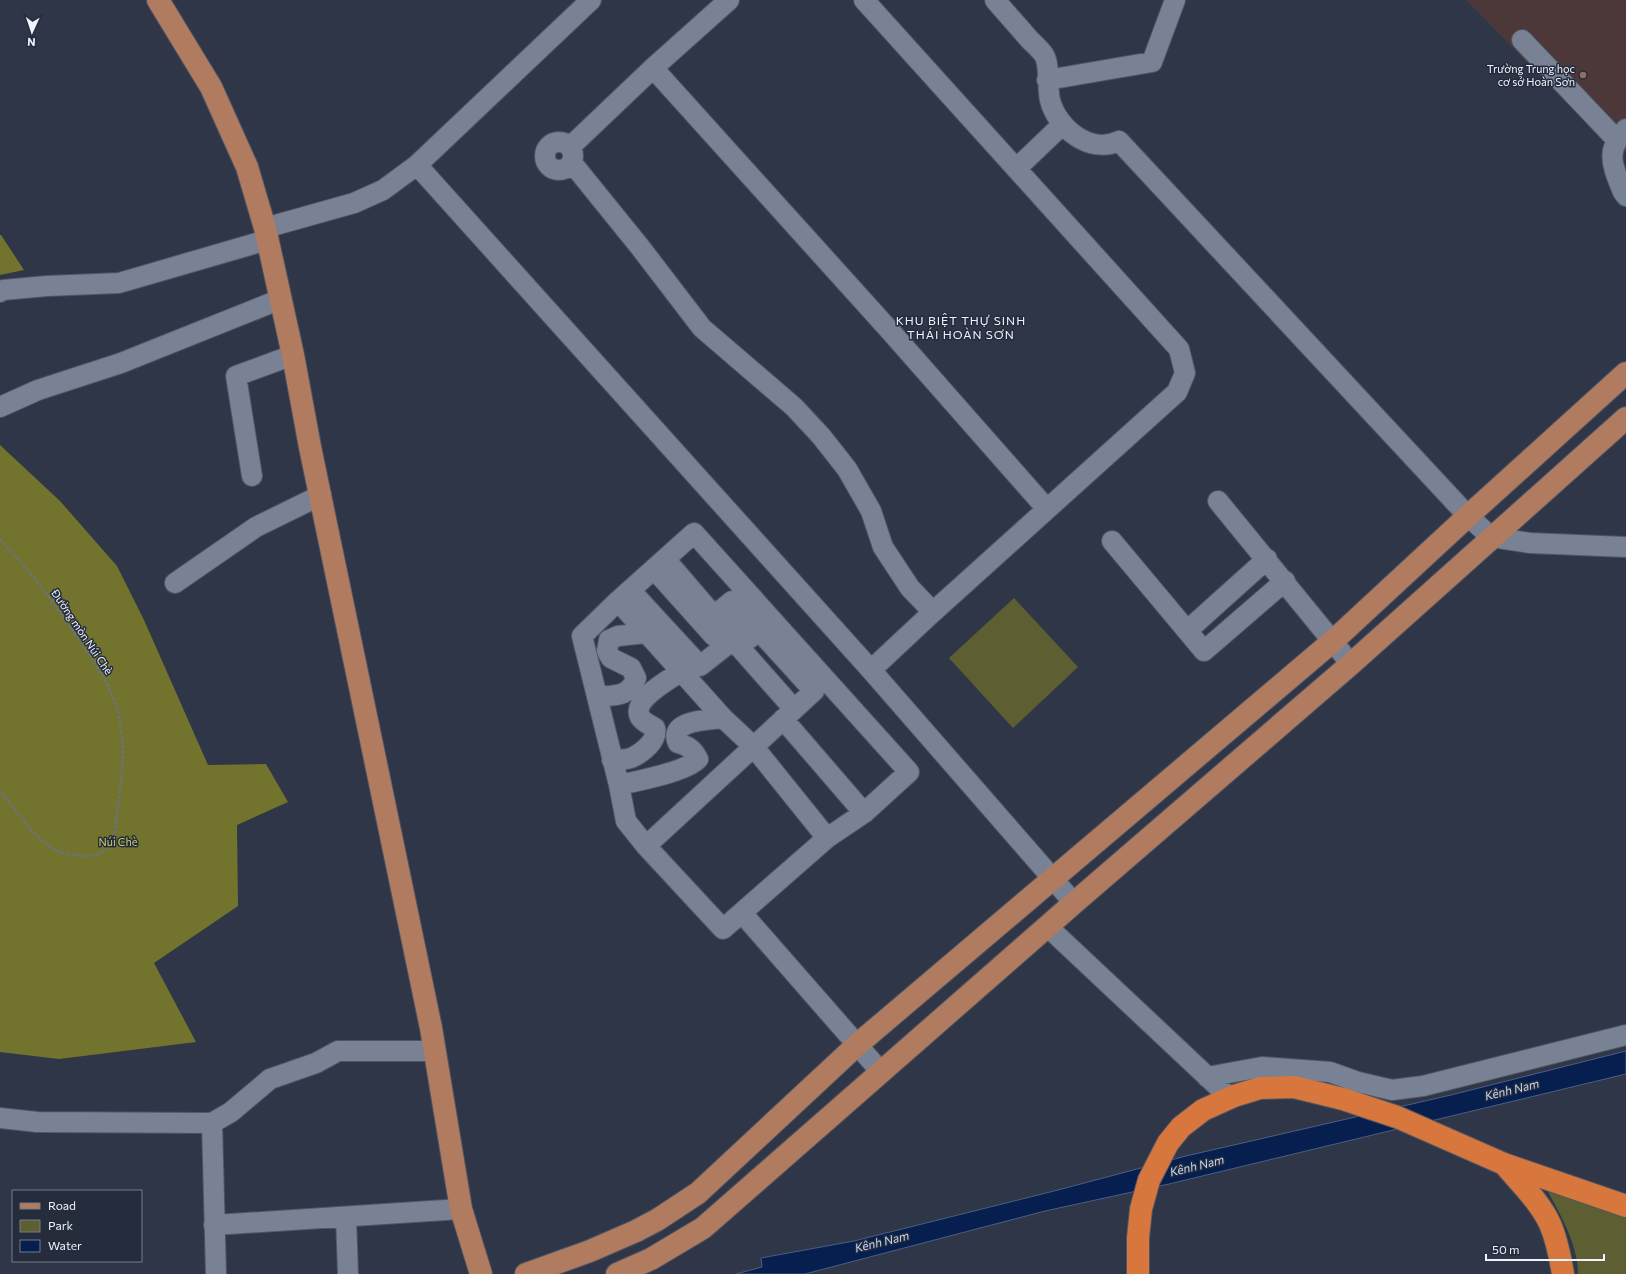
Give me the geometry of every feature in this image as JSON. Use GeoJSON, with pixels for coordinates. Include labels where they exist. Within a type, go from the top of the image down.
{"type":"FeatureCollection","features":[{"type":"Feature","properties":{"kind":"highway"},"geometry":{"type":"LineString","coordinates":[[1138,1274],[1138,1238],[1141,1209],[1149,1180],[1161,1154],[1174,1134],[1191,1118],[1203,1110],[1230,1098],[1260,1088],[1283,1087],[1312,1090],[1343,1099],[1397,1117],[1504,1164],[1626,1206]]}},
{"type":"Feature","properties":{"kind":"highway"},"geometry":{"type":"LineString","coordinates":[[1504,1164],[1531,1196],[1549,1222],[1558,1246],[1563,1274]]}},
{"type":"Feature","properties":{"kind":"main road"},"geometry":{"type":"LineString","coordinates":[[158,0],[211,87],[247,167],[266,234],[293,355],[310,447],[435,1051],[461,1209],[481,1274]]}},
{"type":"Feature","properties":{"kind":"main road"},"geometry":{"type":"LineString","coordinates":[[526,1274],[590,1252],[636,1231],[657,1220],[698,1192],[858,1044],[1334,641],[1468,516],[1626,374]]}},
{"type":"Feature","properties":{"kind":"main road"},"geometry":{"type":"LineString","coordinates":[[617,1274],[651,1259],[703,1228],[1074,903],[1351,664],[1491,537],[1626,418]]}},
{"type":"Feature","properties":{"kind":"street"},"geometry":{"type":"LineString","coordinates":[[0,292],[3,290],[46,286],[119,283],[266,234],[354,203],[383,190],[417,165],[591,0]]}},
{"type":"Feature","properties":{"kind":"street"},"geometry":{"type":"LineString","coordinates":[[729,0],[653,68],[571,155],[702,328],[794,407],[847,469],[871,511],[883,547],[910,588],[933,612]]}},
{"type":"Feature","properties":{"kind":"street"},"geometry":{"type":"LineString","coordinates":[[864,0],[1179,349],[1185,373],[1177,392],[933,612],[871,670]]}},
{"type":"Feature","properties":{"kind":"street"},"geometry":{"type":"LineString","coordinates":[[995,0],[1045,56],[1050,100],[1057,116],[1063,124],[1081,140],[1100,146],[1110,145],[1119,141],[1468,516],[1491,537],[1530,543],[1626,547]]}},
{"type":"Feature","properties":{"kind":"street"},"geometry":{"type":"LineString","coordinates":[[1047,80],[1152,62],[1175,0]]}},
{"type":"Feature","properties":{"kind":"street"},"geometry":{"type":"LineString","coordinates":[[1522,40],[1621,134],[1612,154],[1612,164],[1626,196]]}},
{"type":"Feature","properties":{"kind":"street"},"geometry":{"type":"LineString","coordinates":[[653,68],[892,333],[1047,509]]}},
{"type":"Feature","properties":{"kind":"street"},"geometry":{"type":"LineString","coordinates":[[1017,168],[1063,124]]}},
{"type":"Feature","properties":{"kind":"street"},"geometry":{"type":"LineString","coordinates":[[417,165],[871,670],[1074,903]]}},
{"type":"Feature","properties":{"kind":"street"},"geometry":{"type":"LineString","coordinates":[[0,407],[38,390],[121,363],[281,299]]}},
{"type":"Feature","properties":{"kind":"street"},"geometry":{"type":"LineString","coordinates":[[252,476],[236,376],[293,355]]}},
{"type":"Feature","properties":{"kind":"street"},"geometry":{"type":"LineString","coordinates":[[175,583],[256,527],[321,495]]}},
{"type":"Feature","properties":{"kind":"street"},"geometry":{"type":"LineString","coordinates":[[1218,501],[1334,641],[1351,664]]}},
{"type":"Feature","properties":{"kind":"street"},"geometry":{"type":"LineString","coordinates":[[694,533],[909,772],[864,813],[827,838],[723,929],[646,846],[626,821],[619,785],[582,636],[659,564],[694,533]]}},
{"type":"Feature","properties":{"kind":"street"},"geometry":{"type":"LineString","coordinates":[[1112,541],[1204,651],[1285,581]]}},
{"type":"Feature","properties":{"kind":"street"},"geometry":{"type":"LineString","coordinates":[[1188,630],[1267,559]]}},
{"type":"Feature","properties":{"kind":"street"},"geometry":{"type":"LineString","coordinates":[[646,846],[814,691],[732,601],[714,616],[659,564]]}},
{"type":"Feature","properties":{"kind":"street"},"geometry":{"type":"LineString","coordinates":[[624,596],[646,633],[723,718],[753,746],[827,838]]}},
{"type":"Feature","properties":{"kind":"street"},"geometry":{"type":"LineString","coordinates":[[624,596],[700,666],[733,640],[794,709],[864,813]]}},
{"type":"Feature","properties":{"kind":"street"},"geometry":{"type":"LineString","coordinates":[[597,697],[626,693],[633,687],[636,678],[631,668],[611,658],[607,651],[609,640],[618,636],[646,633]]}},
{"type":"Feature","properties":{"kind":"street"},"geometry":{"type":"LineString","coordinates":[[612,760],[630,758],[654,740],[656,734],[655,728],[640,717],[638,711],[640,704],[658,687],[682,671]]}},
{"type":"Feature","properties":{"kind":"street"},"geometry":{"type":"LineString","coordinates":[[619,785],[659,776],[693,764],[698,759],[694,751],[686,745],[678,743],[675,738],[679,727],[691,723],[723,718]]}},
{"type":"Feature","properties":{"kind":"street"},"geometry":{"type":"LineString","coordinates":[[742,913],[881,1072]]}},
{"type":"Feature","properties":{"kind":"street"},"geometry":{"type":"LineString","coordinates":[[1048,926],[1207,1078],[1230,1098]]}},
{"type":"Feature","properties":{"kind":"street"},"geometry":{"type":"LineString","coordinates":[[1207,1078],[1262,1067],[1330,1072],[1358,1082],[1392,1090],[1423,1086],[1626,1036]]}},
{"type":"Feature","properties":{"kind":"street"},"geometry":{"type":"LineString","coordinates":[[0,1118],[37,1122],[212,1123],[231,1112],[270,1079],[316,1063],[338,1051],[435,1051]]}},
{"type":"Feature","properties":{"kind":"street"},"geometry":{"type":"LineString","coordinates":[[212,1123],[216,1274]]}},
{"type":"Feature","properties":{"kind":"street"},"geometry":{"type":"LineString","coordinates":[[214,1225],[461,1209]]}},
{"type":"Feature","properties":{"kind":"street"},"geometry":{"type":"LineString","coordinates":[[346,1217],[348,1274]]}},
{"type":"Feature","properties":{"kind":"path","name":"Đường mòn Núi Chè"},"geometry":{"type":"LineString","coordinates":[[0,539],[36,580],[83,644],[107,684],[120,713],[123,747],[122,774],[114,839],[111,847],[96,855],[80,856],[53,850],[34,833],[0,791]]}},
{"type":"Feature","properties":{"kind":"shaded area","name":"Trường Trung học cơ sở Hoàn Sơn"},"geometry":{"type":"Polygon","coordinates":[[[1466,0],[1626,0],[1626,151],[1620,157],[1466,0]]]}},
{"type":"Feature","properties":{"kind":"green space"},"geometry":{"type":"Polygon","coordinates":[[[1,235],[24,270],[0,275],[1,235]]]}},
{"type":"Feature","properties":{"kind":"green space","name":"Núi Chè"},"geometry":{"type":"Polygon","coordinates":[[[0,445],[60,501],[117,566],[144,620],[208,765],[266,764],[288,802],[237,825],[238,906],[154,963],[196,1042],[59,1059],[0,1052],[0,445]]]}},
{"type":"Feature","properties":{"kind":"green space"},"geometry":{"type":"Polygon","coordinates":[[[1014,598],[1078,667],[1013,728],[949,658],[1014,598]]]}},
{"type":"Feature","properties":{"kind":"green space"},"geometry":{"type":"Polygon","coordinates":[[[1546,1188],[1626,1218],[1626,1274],[1578,1274],[1572,1240],[1546,1188]]]}},
{"type":"Feature","properties":{"kind":"water","name":"Kênh Nam"},"geometry":{"type":"Polygon","coordinates":[[[1626,1051],[1626,1074],[1169,1184],[1045,1211],[805,1274],[736,1274],[762,1267],[761,1258],[854,1241],[1186,1156],[1451,1095],[1626,1051]]]}},
{"type":"Feature","properties":{"kind":"place","name":"Trường Trung học cơ sở Hoàn Sơn"},"geometry":{"type":"Point","coordinates":[1583,75]}},
{"type":"Feature","properties":{"kind":"district","name":"KHU BIỆT THỰ SINH THÁI HOÀN SƠN"},"geometry":{"type":"Point","coordinates":[961,328]}}]}
